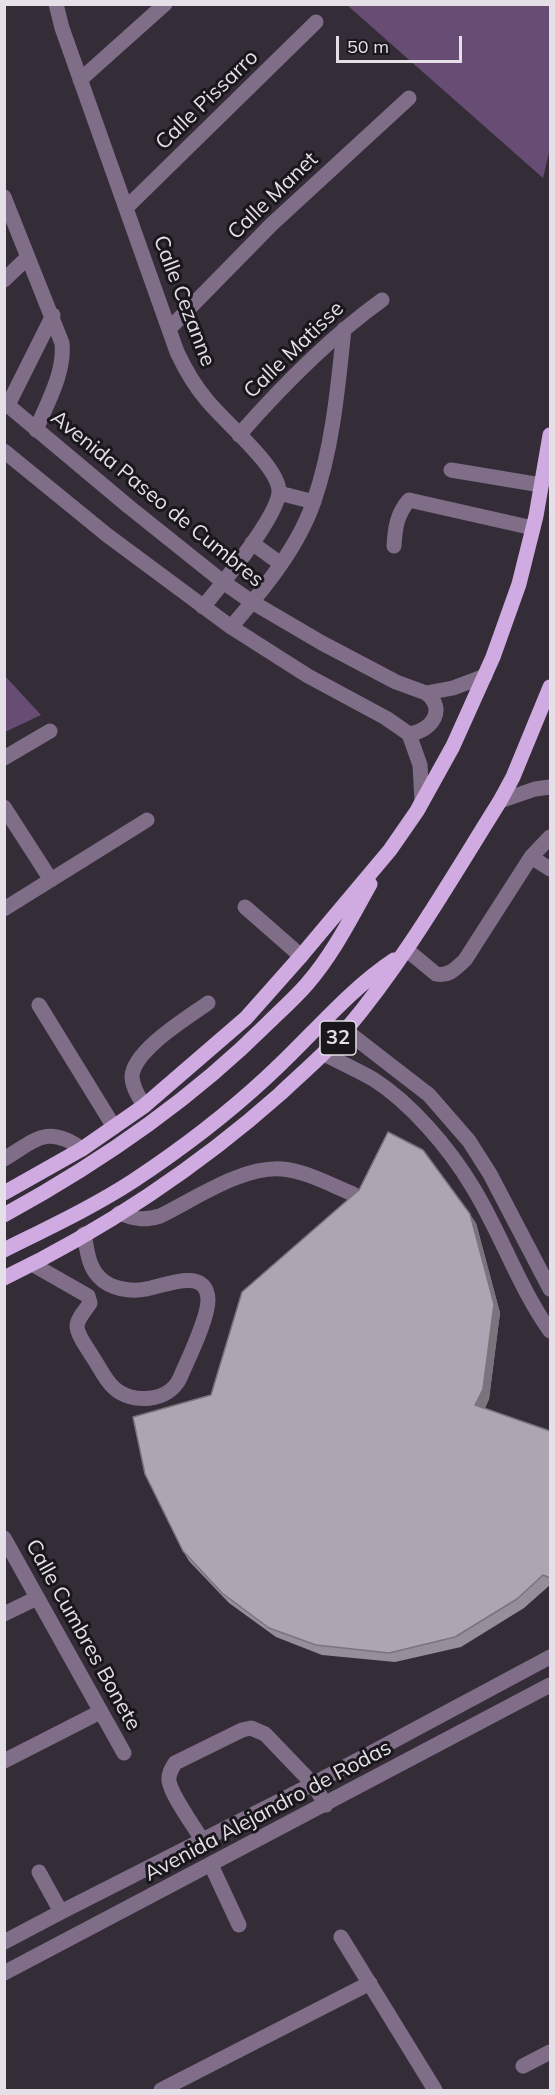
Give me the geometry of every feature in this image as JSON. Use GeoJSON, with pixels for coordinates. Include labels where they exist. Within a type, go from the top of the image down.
{"type":"FeatureCollection","features":[{"type":"Feature","properties":{"kind":"main road"},"geometry":{"type":"LineString","coordinates":[[4,1215],[43,1194],[118,1147],[182,1100],[242,1049],[307,984],[340,936],[390,850],[422,801],[453,746],[485,676],[519,584],[533,528],[550,435]]}},
{"type":"Feature","properties":{"kind":"main road","name":"32"},"geometry":{"type":"LineString","coordinates":[[4,1278],[84,1234],[161,1187],[248,1122],[324,1054],[404,952],[500,801],[513,777],[550,687]]}},
{"type":"Feature","properties":{"kind":"main road"},"geometry":{"type":"LineString","coordinates":[[4,1193],[82,1149],[144,1106],[246,1018],[390,850]]}},
{"type":"Feature","properties":{"kind":"main road"},"geometry":{"type":"LineString","coordinates":[[4,1250],[133,1181],[201,1132],[267,1077],[371,975],[404,952]]}},
{"type":"Feature","properties":{"kind":"street","name":"Calle Cezanne"},"geometry":{"type":"LineString","coordinates":[[56,4],[80,80],[181,361],[195,386],[271,470],[277,480],[279,493]]}},
{"type":"Feature","properties":{"kind":"street"},"geometry":{"type":"LineString","coordinates":[[80,80],[165,4]]}},
{"type":"Feature","properties":{"kind":"street","name":"Calle Pissarro"},"geometry":{"type":"LineString","coordinates":[[127,207],[316,22]]}},
{"type":"Feature","properties":{"kind":"street","name":"Calle Manet"},"geometry":{"type":"LineString","coordinates":[[169,329],[272,224],[409,98]]}},
{"type":"Feature","properties":{"kind":"street"},"geometry":{"type":"LineString","coordinates":[[4,196],[27,258],[53,315],[64,357],[36,430]]}},
{"type":"Feature","properties":{"kind":"street"},"geometry":{"type":"LineString","coordinates":[[4,280],[27,258]]}},
{"type":"Feature","properties":{"kind":"street","name":"Calle Matisse"},"geometry":{"type":"LineString","coordinates":[[239,435],[263,408],[344,329],[382,300]]}},
{"type":"Feature","properties":{"kind":"street"},"geometry":{"type":"LineString","coordinates":[[6,403],[53,315]]}},
{"type":"Feature","properties":{"kind":"street"},"geometry":{"type":"LineString","coordinates":[[231,627],[280,564],[299,535],[314,502],[324,468],[334,418],[344,329]]}},
{"type":"Feature","properties":{"kind":"street","name":"Avenida Paseo de Cumbres"},"geometry":{"type":"LineString","coordinates":[[6,403],[128,506],[223,582],[252,602],[322,643],[386,676],[426,693]]}},
{"type":"Feature","properties":{"kind":"street"},"geometry":{"type":"LineString","coordinates":[[4,451],[107,536],[231,627],[308,676],[386,718],[409,734],[420,765],[422,801]]}},
{"type":"Feature","properties":{"kind":"street"},"geometry":{"type":"LineString","coordinates":[[451,470],[542,484]]}},
{"type":"Feature","properties":{"kind":"street"},"geometry":{"type":"LineString","coordinates":[[203,607],[252,543],[269,516],[279,493],[314,502]]}},
{"type":"Feature","properties":{"kind":"street"},"geometry":{"type":"LineString","coordinates":[[394,546],[395,526],[401,509],[409,500],[533,528]]}},
{"type":"Feature","properties":{"kind":"street"},"geometry":{"type":"LineString","coordinates":[[252,543],[280,564]]}},
{"type":"Feature","properties":{"kind":"street"},"geometry":{"type":"LineString","coordinates":[[426,693],[453,688],[485,676]]}},
{"type":"Feature","properties":{"kind":"street"},"geometry":{"type":"LineString","coordinates":[[409,734],[421,732],[433,721],[436,706],[434,699],[426,693]]}},
{"type":"Feature","properties":{"kind":"street"},"geometry":{"type":"LineString","coordinates":[[4,758],[50,731]]}},
{"type":"Feature","properties":{"kind":"street"},"geometry":{"type":"LineString","coordinates":[[500,801],[535,789],[550,787]]}},
{"type":"Feature","properties":{"kind":"street"},"geometry":{"type":"LineString","coordinates":[[4,807],[51,880]]}},
{"type":"Feature","properties":{"kind":"street"},"geometry":{"type":"LineString","coordinates":[[4,909],[147,820]]}},
{"type":"Feature","properties":{"kind":"street"},"geometry":{"type":"LineString","coordinates":[[404,952],[436,974],[442,976],[451,973],[465,960],[531,857],[550,837]]}},
{"type":"Feature","properties":{"kind":"street"},"geometry":{"type":"LineString","coordinates":[[531,857],[550,869]]}},
{"type":"Feature","properties":{"kind":"street"},"geometry":{"type":"LineString","coordinates":[[245,907],[301,956]]}},
{"type":"Feature","properties":{"kind":"street"},"geometry":{"type":"LineString","coordinates":[[144,1106],[132,1077],[138,1060],[144,1052],[208,1003]]}},
{"type":"Feature","properties":{"kind":"street"},"geometry":{"type":"LineString","coordinates":[[39,1005],[114,1127]]}},
{"type":"Feature","properties":{"kind":"street"},"geometry":{"type":"LineString","coordinates":[[345,1030],[429,1095],[469,1141],[490,1174],[550,1289]]}},
{"type":"Feature","properties":{"kind":"street"},"geometry":{"type":"LineString","coordinates":[[324,1054],[374,1080],[413,1112],[451,1155],[473,1187],[520,1283],[550,1331]]}},
{"type":"Feature","properties":{"kind":"street"},"geometry":{"type":"LineString","coordinates":[[374,1080],[386,1061]]}},
{"type":"Feature","properties":{"kind":"street"},"geometry":{"type":"LineString","coordinates":[[423,1123],[438,1107]]}},
{"type":"Feature","properties":{"kind":"street"},"geometry":{"type":"LineString","coordinates":[[4,1159],[40,1138],[51,1135],[68,1139],[82,1149]]}},
{"type":"Feature","properties":{"kind":"street"},"geometry":{"type":"LineString","coordinates":[[119,1213],[132,1218],[148,1219],[229,1181],[267,1170],[284,1169],[352,1194]]}},
{"type":"Feature","properties":{"kind":"street"},"geometry":{"type":"LineString","coordinates":[[473,1187],[490,1174]]}},
{"type":"Feature","properties":{"kind":"street"},"geometry":{"type":"LineString","coordinates":[[32,1264],[88,1296],[90,1303],[77,1326],[80,1336],[111,1385],[122,1394],[133,1398],[168,1394],[180,1378],[205,1313],[206,1291],[201,1284],[193,1280],[183,1280],[145,1289],[119,1288],[107,1283],[98,1276],[91,1265],[84,1234]]}},
{"type":"Feature","properties":{"kind":"street","name":"Calle Cumbres Bonete"},"geometry":{"type":"LineString","coordinates":[[4,1538],[124,1753]]}},
{"type":"Feature","properties":{"kind":"street"},"geometry":{"type":"LineString","coordinates":[[4,1614],[37,1598]]}},
{"type":"Feature","properties":{"kind":"street","name":"Avenida Alejandro de Rodas"},"geometry":{"type":"LineString","coordinates":[[4,1942],[313,1784],[550,1657]]}},
{"type":"Feature","properties":{"kind":"street","name":"Avenida Alejandro de Rodas"},"geometry":{"type":"LineString","coordinates":[[4,1973],[550,1685]]}},
{"type":"Feature","properties":{"kind":"street"},"geometry":{"type":"LineString","coordinates":[[4,1761],[100,1712]]}},
{"type":"Feature","properties":{"kind":"street"},"geometry":{"type":"LineString","coordinates":[[202,1840],[172,1791],[169,1780],[175,1763],[242,1730],[251,1728],[266,1734],[313,1784],[326,1804]]}},
{"type":"Feature","properties":{"kind":"street"},"geometry":{"type":"LineString","coordinates":[[211,1865],[239,1925]]}},
{"type":"Feature","properties":{"kind":"street"},"geometry":{"type":"LineString","coordinates":[[39,1872],[61,1911]]}},
{"type":"Feature","properties":{"kind":"street"},"geometry":{"type":"LineString","coordinates":[[341,1937],[435,2091]]}},
{"type":"Feature","properties":{"kind":"street"},"geometry":{"type":"LineString","coordinates":[[161,2091],[370,1983]]}},
{"type":"Feature","properties":{"kind":"street"},"geometry":{"type":"LineString","coordinates":[[524,2066],[550,2052]]}},
{"type":"Feature","properties":{"kind":"shaded area"},"geometry":{"type":"Polygon","coordinates":[[[347,5],[550,5],[550,148],[543,178],[347,5]]]}},
{"type":"Feature","properties":{"kind":"shaded area"},"geometry":{"type":"Polygon","coordinates":[[[5,676],[41,715],[4,732],[5,676]]]}},
{"type":"Feature","properties":{"kind":"building"},"geometry":{"type":"Polygon","coordinates":[[[388,1132],[423,1150],[470,1214],[494,1304],[483,1389],[475,1405],[550,1431],[550,1578],[543,1575],[517,1599],[455,1637],[389,1653],[316,1645],[269,1628],[222,1593],[183,1551],[145,1474],[133,1417],[211,1395],[242,1292],[359,1190],[388,1132]]]}}]}
